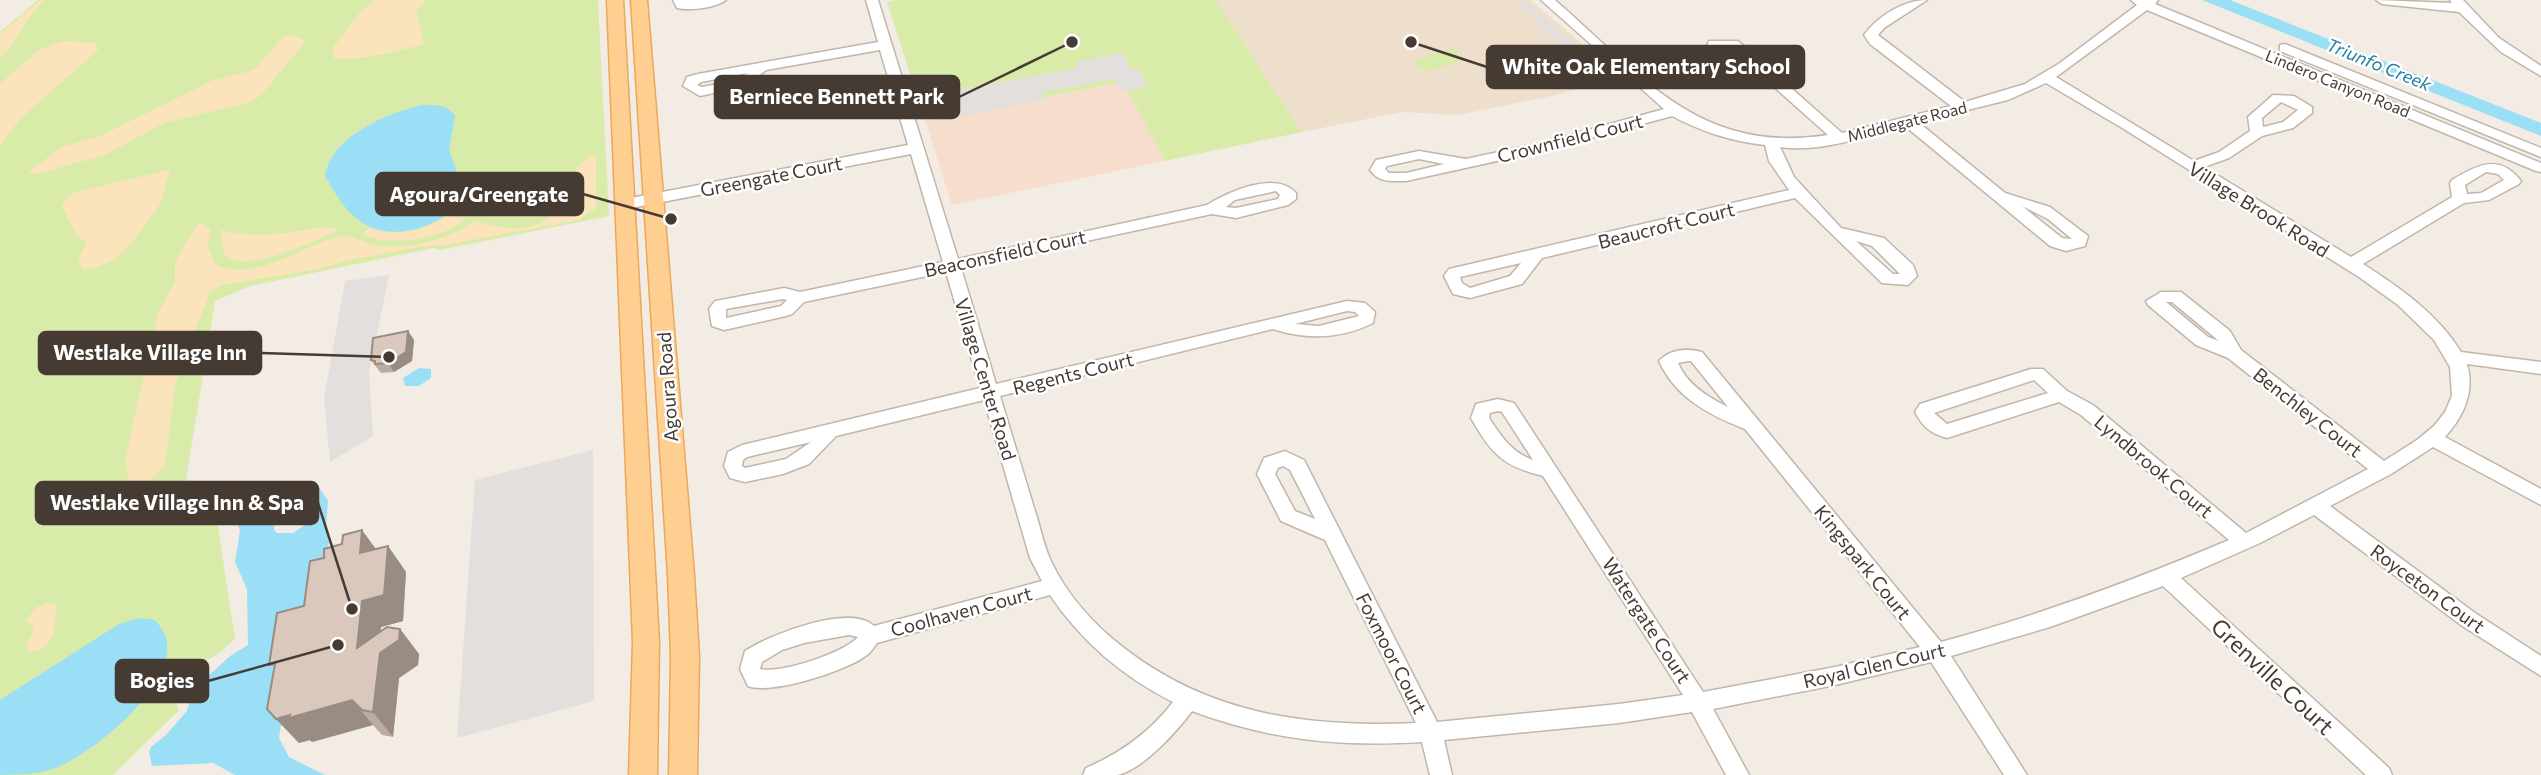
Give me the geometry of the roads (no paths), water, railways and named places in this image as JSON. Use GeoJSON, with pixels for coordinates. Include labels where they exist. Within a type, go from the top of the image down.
{"type":"FeatureCollection","features":[{"type":"Feature","properties":{"kind":"main road","name":"Agoura Road"},"geometry":{"type":"LineString","coordinates":[[615,0],[646,642],[643,775]]}},
{"type":"Feature","properties":{"kind":"main road","name":"Agoura Road"},"geometry":{"type":"LineString","coordinates":[[639,0],[685,656],[683,775]]}},
{"type":"Feature","properties":{"kind":"street"},"geometry":{"type":"LineString","coordinates":[[679,0],[686,6],[720,0]]}},
{"type":"Feature","properties":{"kind":"street","name":"Village Center Road"},"geometry":{"type":"LineString","coordinates":[[872,0],[1040,558],[1052,586],[1086,627],[1131,667],[1188,699]]}},
{"type":"Feature","properties":{"kind":"street","name":"Middlegate Road"},"geometry":{"type":"LineString","coordinates":[[1547,0],[1674,111],[1709,129],[1771,144],[1794,145],[1839,138],[2003,97],[2047,78],[2143,2]]}},
{"type":"Feature","properties":{"kind":"street"},"geometry":{"type":"LineString","coordinates":[[1921,0],[1879,25],[1871,35],[1875,41],[1962,107]]}},
{"type":"Feature","properties":{"kind":"street","name":"Lindero Canyon Road"},"geometry":{"type":"LineString","coordinates":[[2164,0],[2541,153]]}},
{"type":"Feature","properties":{"kind":"street"},"geometry":{"type":"LineString","coordinates":[[2382,0],[2459,4],[2493,40],[2520,61],[2541,72]]}},
{"type":"Feature","properties":{"kind":"street","name":"Lindero Canyon Road"},"geometry":{"type":"LineString","coordinates":[[2143,2],[2541,168]]}},
{"type":"Feature","properties":{"kind":"street"},"geometry":{"type":"LineString","coordinates":[[761,68],[886,45]]}},
{"type":"Feature","properties":{"kind":"street"},"geometry":{"type":"LineString","coordinates":[[1768,76],[1839,138]]}},
{"type":"Feature","properties":{"kind":"street","name":"Village Brook Road"},"geometry":{"type":"LineString","coordinates":[[2047,78],[2347,264],[2418,313],[2456,358]]}},
{"type":"Feature","properties":{"kind":"street","name":"Crownfield Court"},"geometry":{"type":"LineString","coordinates":[[1466,164],[1419,155],[1381,163],[1377,170],[1385,177],[1392,178],[1466,164],[1600,133],[1674,111]]}},
{"type":"Feature","properties":{"kind":"street"},"geometry":{"type":"LineString","coordinates":[[1908,121],[2002,197]]}},
{"type":"Feature","properties":{"kind":"street"},"geometry":{"type":"LineString","coordinates":[[2192,167],[2224,155],[2257,133]]}},
{"type":"Feature","properties":{"kind":"street"},"geometry":{"type":"LineString","coordinates":[[1771,144],[1779,170],[1797,193],[1839,232]]}},
{"type":"Feature","properties":{"kind":"street","name":"Greengate Court"},"geometry":{"type":"LineString","coordinates":[[626,204],[917,148]]}},
{"type":"Feature","properties":{"kind":"street","name":"Beaucroft Court"},"geometry":{"type":"LineString","coordinates":[[1535,256],[1797,193]]}},
{"type":"Feature","properties":{"kind":"street"},"geometry":{"type":"LineString","coordinates":[[2347,264],[2359,260],[2460,199]]}},
{"type":"Feature","properties":{"kind":"street","name":"Beaconsfield Court"},"geometry":{"type":"LineString","coordinates":[[799,298],[1212,209]]}},
{"type":"Feature","properties":{"kind":"street","name":"Regents Court"},"geometry":{"type":"LineString","coordinates":[[829,432],[1275,324]]}},
{"type":"Feature","properties":{"kind":"street","name":"Benchley Court"},"geometry":{"type":"LineString","coordinates":[[2234,354],[2382,470]]}},
{"type":"Feature","properties":{"kind":"street","name":"Kingspark Court"},"geometry":{"type":"LineString","coordinates":[[1750,424],[1702,401],[1686,386],[1668,361],[1676,356],[1696,356],[1936,651],[2016,775]]}},
{"type":"Feature","properties":{"kind":"street"},"geometry":{"type":"LineString","coordinates":[[2456,358],[2541,368]]}},
{"type":"Feature","properties":{"kind":"street","name":"Royal Glen Court"},"geometry":{"type":"LineString","coordinates":[[1188,699],[1220,712],[1267,725],[1317,733],[1431,732],[1577,719],[1699,702],[1808,681],[1936,651],[2070,611],[2166,576],[2317,507],[2434,439],[2454,414],[2461,399],[2462,377],[2456,358]]}},
{"type":"Feature","properties":{"kind":"street","name":"Lyndbrook Court"},"geometry":{"type":"LineString","coordinates":[[2061,395],[1947,431],[1940,430],[1929,422],[1924,412],[1988,387],[2037,373],[2061,395],[2087,410],[2244,542]]}},
{"type":"Feature","properties":{"kind":"street"},"geometry":{"type":"LineString","coordinates":[[2434,439],[2541,498]]}},
{"type":"Feature","properties":{"kind":"street","name":"Watergate Court"},"geometry":{"type":"LineString","coordinates":[[1548,470],[1699,702],[1738,775]]}},
{"type":"Feature","properties":{"kind":"street","name":"Royceton Court"},"geometry":{"type":"LineString","coordinates":[[2317,507],[2468,619],[2541,667]]}},
{"type":"Feature","properties":{"kind":"street","name":"Foxmoor Court"},"geometry":{"type":"LineString","coordinates":[[1332,535],[1431,732],[1441,775]]}},
{"type":"Feature","properties":{"kind":"street","name":"Grenville Court"},"geometry":{"type":"LineString","coordinates":[[2166,576],[2381,775]]}},
{"type":"Feature","properties":{"kind":"street","name":"Coolhaven Court"},"geometry":{"type":"LineString","coordinates":[[870,636],[861,627],[844,625],[763,648],[752,657],[750,669],[755,680],[771,680],[844,657],[861,648],[870,636],[1052,586]]}},
{"type":"Feature","properties":{"kind":"street"},"geometry":{"type":"LineString","coordinates":[[1094,775],[1124,769],[1164,731],[1188,699]]}},
{"type":"Feature","properties":{"kind":"water","name":"Triunfo Creek"},"geometry":{"type":"Polygon","coordinates":[[[2202,0],[2230,0],[2541,123],[2541,136],[2202,0]]]}},
{"type":"Feature","properties":{"kind":"water"},"geometry":{"type":"Polygon","coordinates":[[[421,105],[445,107],[455,116],[449,150],[464,192],[457,204],[447,213],[422,227],[393,232],[366,225],[347,209],[325,176],[330,162],[349,138],[363,129],[392,114],[421,105]]]}},
{"type":"Feature","properties":{"kind":"water"},"geometry":{"type":"Polygon","coordinates":[[[419,368],[431,369],[431,378],[419,386],[405,386],[403,378],[419,368]]]}},
{"type":"Feature","properties":{"kind":"water"},"geometry":{"type":"Polygon","coordinates":[[[290,485],[319,487],[328,501],[326,528],[329,543],[296,628],[279,738],[289,757],[325,775],[235,775],[213,763],[152,766],[149,752],[151,747],[165,736],[187,711],[193,690],[230,656],[248,645],[247,589],[235,562],[240,530],[237,523],[223,519],[222,514],[226,507],[290,485]],[[294,510],[283,515],[275,523],[274,530],[277,533],[293,533],[309,522],[308,511],[294,510]]]}},
{"type":"Feature","properties":{"kind":"water"},"geometry":{"type":"Polygon","coordinates":[[[140,618],[155,620],[163,631],[167,643],[165,661],[157,680],[127,718],[88,750],[53,769],[0,775],[0,700],[119,624],[140,618]]]}},
{"type":"Feature","properties":{"kind":"place","name":"Berniece Bennett Park"},"geometry":{"type":"Point","coordinates":[1072,42]}},
{"type":"Feature","properties":{"kind":"place","name":"White Oak Elementary School"},"geometry":{"type":"Point","coordinates":[1411,42]}},
{"type":"Feature","properties":{"kind":"place","name":"Agoura/Greengate"},"geometry":{"type":"Point","coordinates":[671,219]}},
{"type":"Feature","properties":{"kind":"place","name":"Westlake Village Inn"},"geometry":{"type":"Point","coordinates":[389,357]}},
{"type":"Feature","properties":{"kind":"place","name":"Westlake Village Inn & Spa"},"geometry":{"type":"Point","coordinates":[352,609]}},
{"type":"Feature","properties":{"kind":"place","name":"Bogies"},"geometry":{"type":"Point","coordinates":[338,645]}}]}
